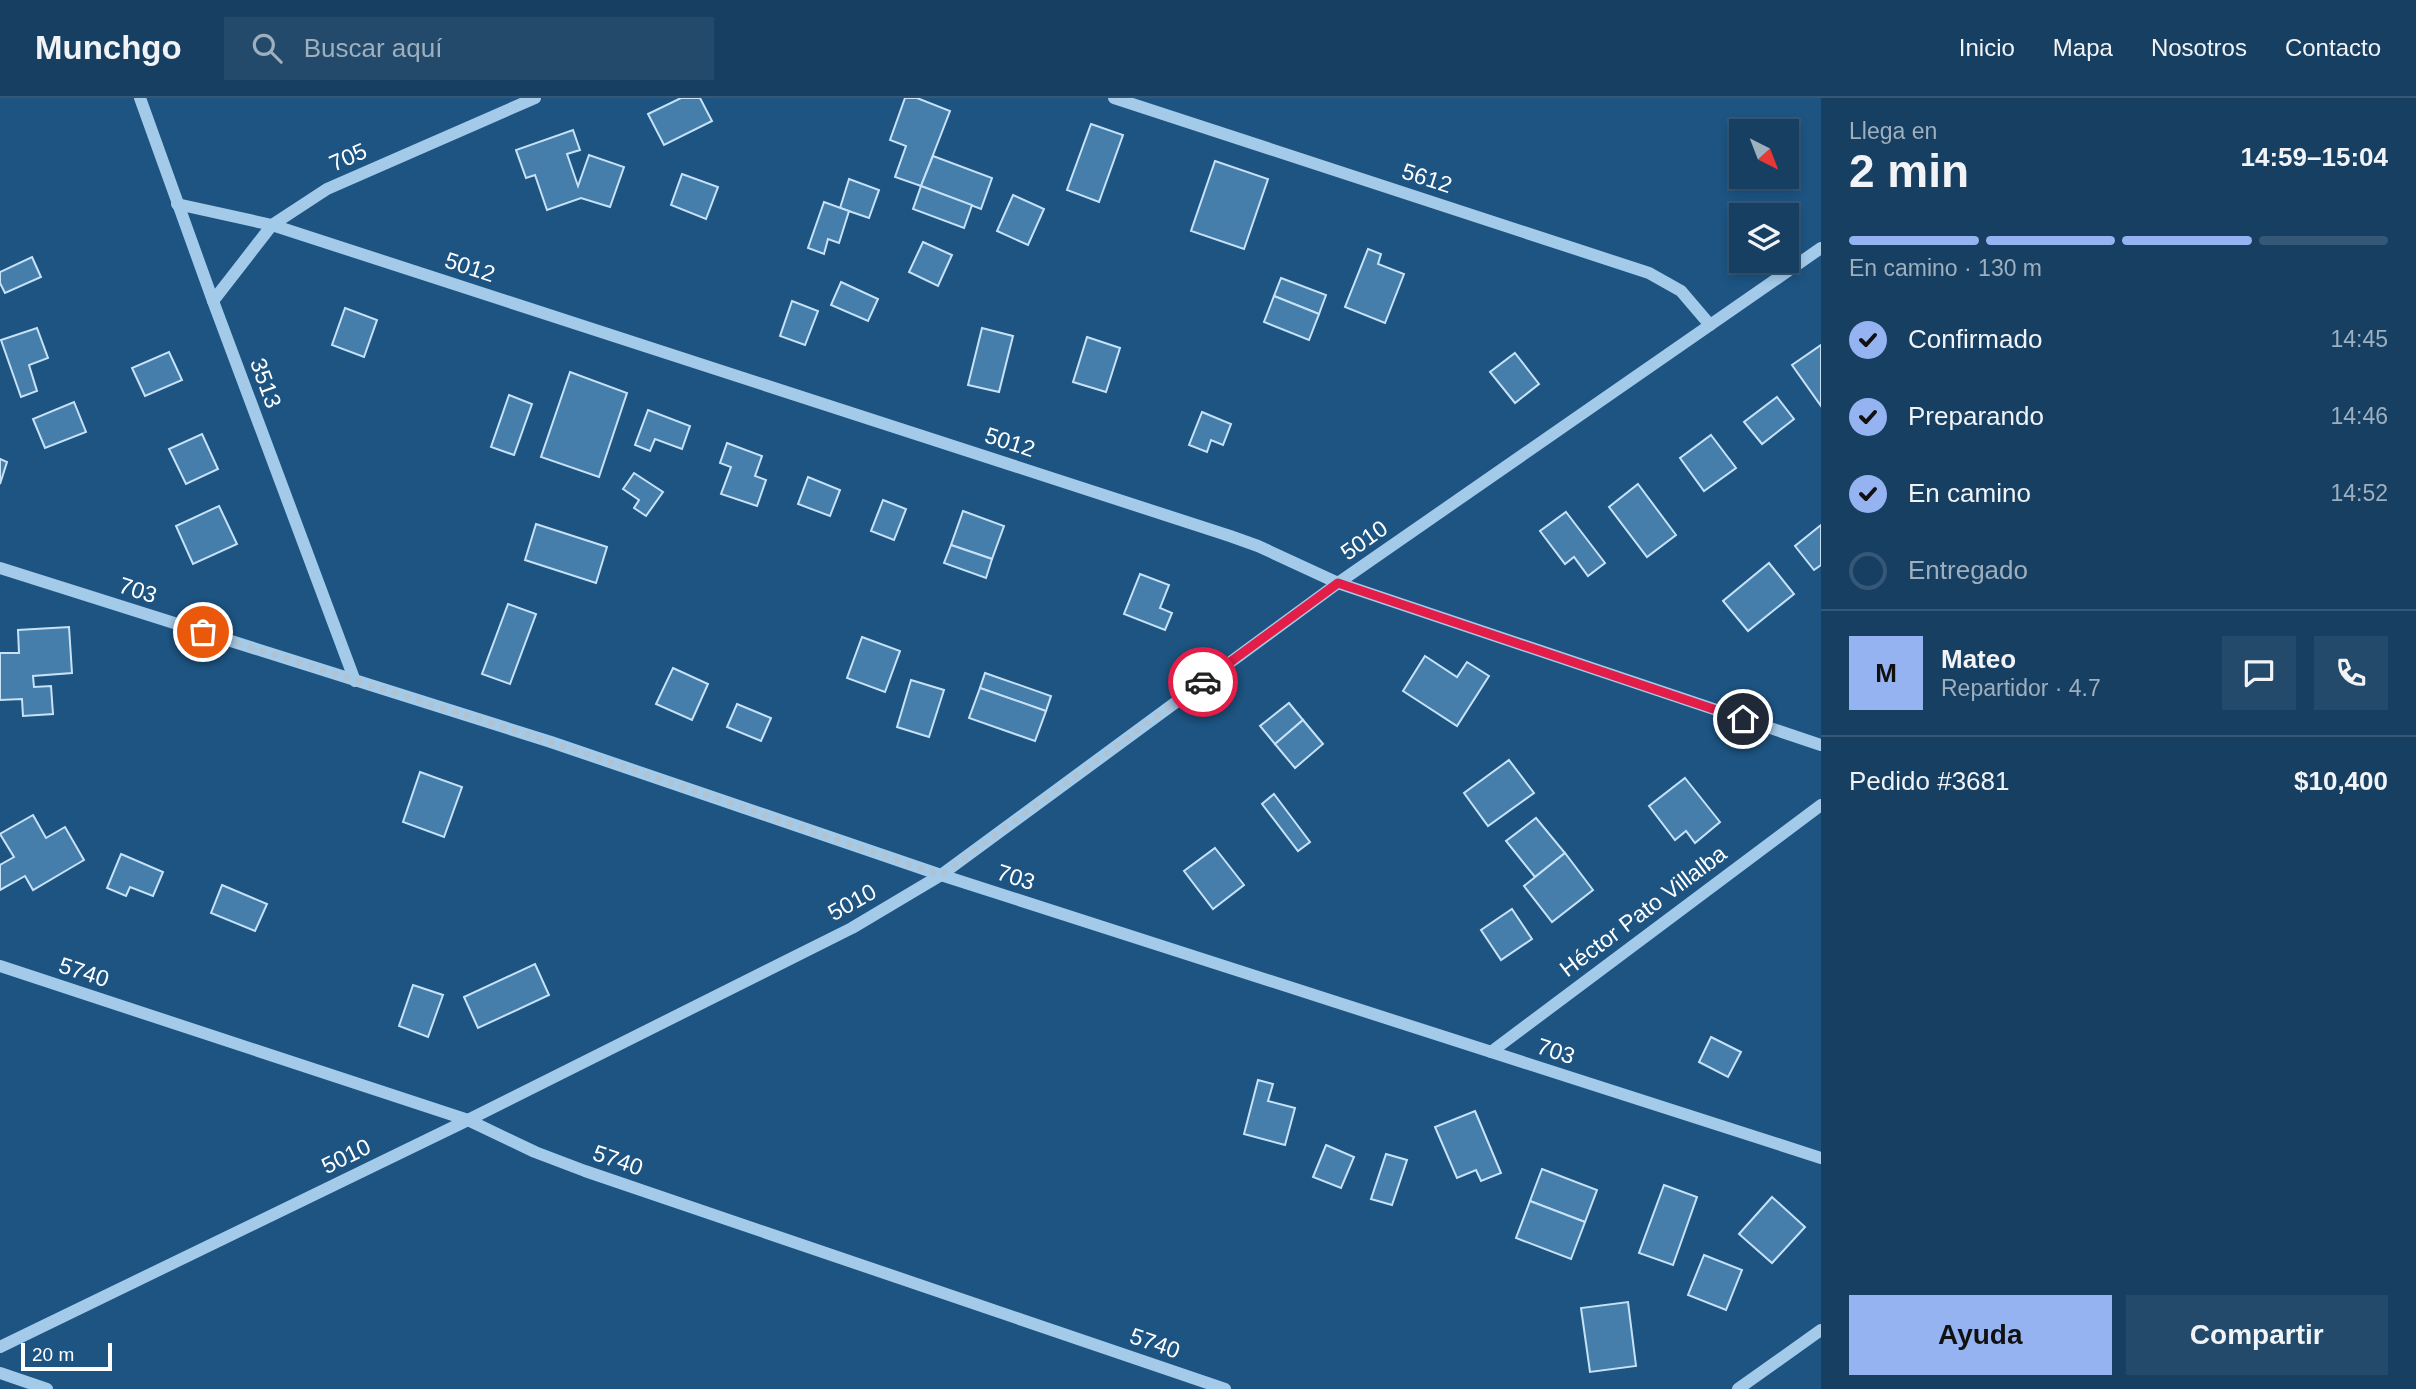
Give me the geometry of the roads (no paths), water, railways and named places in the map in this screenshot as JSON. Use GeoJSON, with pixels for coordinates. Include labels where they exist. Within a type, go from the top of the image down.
{"type":"FeatureCollection","features":[{"type":"Feature","properties":{"kind":"street","name":"3513"},"geometry":{"type":"LineString","coordinates":[[140,98],[355,681]]}},
{"type":"Feature","properties":{"kind":"street","name":"705"},"geometry":{"type":"LineString","coordinates":[[213,301],[272,225],[327,189],[535,98]]}},
{"type":"Feature","properties":{"kind":"street","name":"5612"},"geometry":{"type":"LineString","coordinates":[[1114,98],[1649,272],[1681,290],[1710,325]]}},
{"type":"Feature","properties":{"kind":"street","name":"5012"},"geometry":{"type":"LineString","coordinates":[[177,204],[272,225],[1230,536],[1338,583],[1821,746]]}},
{"type":"Feature","properties":{"kind":"street","name":"5010"},"geometry":{"type":"LineString","coordinates":[[0,1347],[468,1120],[852,928],[941,875],[1338,583],[1821,248]]}},
{"type":"Feature","properties":{"kind":"street","name":"703"},"geometry":{"type":"LineString","coordinates":[[0,568],[551,742],[941,875],[1821,1158]]}},
{"type":"Feature","properties":{"kind":"street","name":"Héctor Pato Villalba"},"geometry":{"type":"LineString","coordinates":[[1491,1052],[1821,805]]}},
{"type":"Feature","properties":{"kind":"street","name":"5740"},"geometry":{"type":"LineString","coordinates":[[0,966],[468,1120],[535,1152],[585,1171],[1225,1389]]}},
{"type":"Feature","properties":{"kind":"street"},"geometry":{"type":"LineString","coordinates":[[1738,1389],[1821,1330]]}},
{"type":"Feature","properties":{"kind":"street"},"geometry":{"type":"LineString","coordinates":[[0,1373],[47,1389]]}}]}
